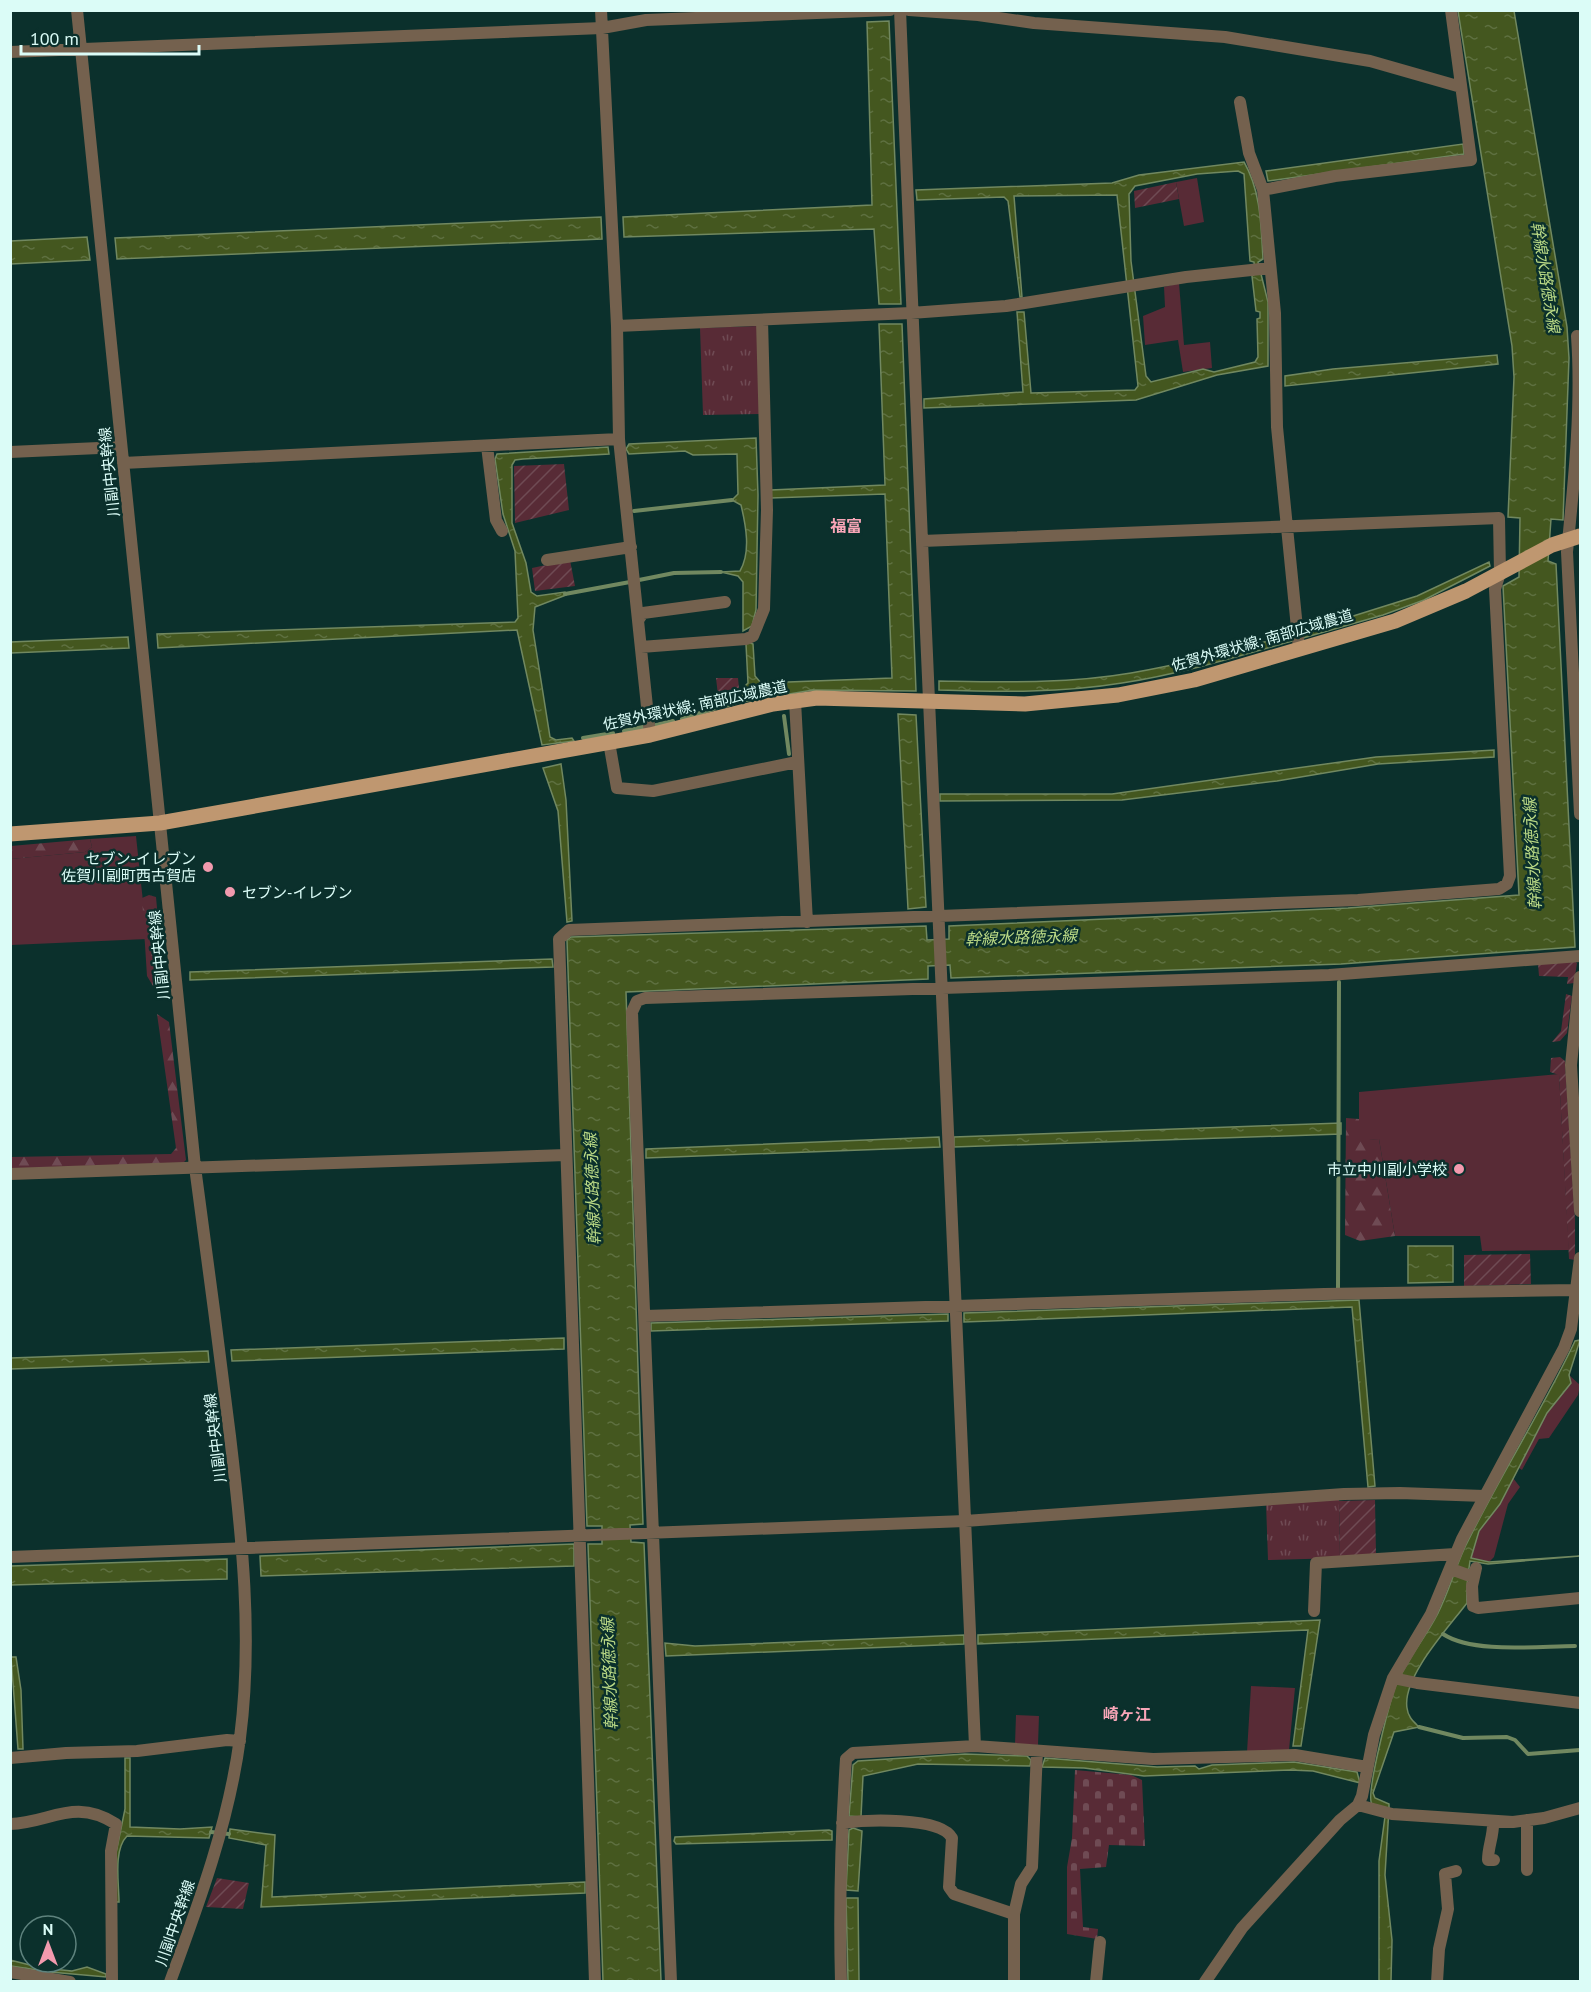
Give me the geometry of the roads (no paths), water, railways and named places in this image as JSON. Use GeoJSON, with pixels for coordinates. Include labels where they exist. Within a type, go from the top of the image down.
{"type":"FeatureCollection","features":[{"type":"Feature","properties":{"kind":"main road","name":"佐賀外環状線; 南部広域農道"},"geometry":{"type":"LineString","coordinates":[[10,834],[160,823],[650,735],[773,704],[817,698],[1025,704],[1118,695],[1194,680],[1395,621],[1466,591],[1552,545],[1574,538]]}},
{"type":"Feature","properties":{"kind":"street","name":"川副中央幹線"},"geometry":{"type":"LineString","coordinates":[[77,10],[195,1167],[244,1549],[246,1649],[240,1740],[218,1841],[170,1982]]}},
{"type":"Feature","properties":{"kind":"street"},"geometry":{"type":"LineString","coordinates":[[601,10],[619,439],[650,735]]}},
{"type":"Feature","properties":{"kind":"street"},"geometry":{"type":"LineString","coordinates":[[10,52],[602,28],[646,20],[890,10]]}},
{"type":"Feature","properties":{"kind":"street"},"geometry":{"type":"LineString","coordinates":[[900,10],[911,313],[929,691],[927,701],[975,1746]]}},
{"type":"Feature","properties":{"kind":"street"},"geometry":{"type":"LineString","coordinates":[[909,10],[978,15],[1034,23],[1225,37],[1371,61],[1461,87]]}},
{"type":"Feature","properties":{"kind":"street"},"geometry":{"type":"LineString","coordinates":[[1263,190],[1335,176],[1471,160],[1451,10]]}},
{"type":"Feature","properties":{"kind":"street"},"geometry":{"type":"LineString","coordinates":[[1240,102],[1249,153],[1263,190],[1261,269],[1275,313],[1277,427],[1299,648]]}},
{"type":"Feature","properties":{"kind":"street"},"geometry":{"type":"LineString","coordinates":[[616,326],[911,313],[1006,306],[1138,284],[1261,269]]}},
{"type":"Feature","properties":{"kind":"street"},"geometry":{"type":"LineString","coordinates":[[641,647],[746,639],[753,636],[764,609],[766,510],[762,320]]}},
{"type":"Feature","properties":{"kind":"street"},"geometry":{"type":"LineString","coordinates":[[1577,336],[1578,375],[1572,524],[1581,814]]}},
{"type":"Feature","properties":{"kind":"street"},"geometry":{"type":"LineString","coordinates":[[123,463],[619,439]]}},
{"type":"Feature","properties":{"kind":"street"},"geometry":{"type":"LineString","coordinates":[[487,446],[496,520],[502,531]]}},
{"type":"Feature","properties":{"kind":"street"},"geometry":{"type":"LineString","coordinates":[[10,452],[121,447]]}},
{"type":"Feature","properties":{"kind":"street"},"geometry":{"type":"LineString","coordinates":[[595,1982],[559,939],[563,933],[569,930],[1358,900],[1499,889],[1507,884],[1510,876],[1495,589],[1500,573],[1499,518],[921,542]]}},
{"type":"Feature","properties":{"kind":"street"},"geometry":{"type":"LineString","coordinates":[[547,560],[631,547]]}},
{"type":"Feature","properties":{"kind":"street"},"geometry":{"type":"LineString","coordinates":[[639,619],[643,613],[725,602]]}},
{"type":"Feature","properties":{"kind":"street"},"geometry":{"type":"LineString","coordinates":[[795,701],[807,922]]}},
{"type":"Feature","properties":{"kind":"street"},"geometry":{"type":"LineString","coordinates":[[609,742],[617,788],[653,791],[797,762]]}},
{"type":"Feature","properties":{"kind":"street"},"geometry":{"type":"LineString","coordinates":[[670,1982],[632,1012],[637,1002],[645,998],[1329,975],[1581,956]]}},
{"type":"Feature","properties":{"kind":"street"},"geometry":{"type":"LineString","coordinates":[[1581,977],[1571,1065],[1581,1211]]}},
{"type":"Feature","properties":{"kind":"street"},"geometry":{"type":"LineString","coordinates":[[10,1174],[566,1155]]}},
{"type":"Feature","properties":{"kind":"street"},"geometry":{"type":"LineString","coordinates":[[1205,1982],[1242,1928],[1340,1820],[1358,1805],[1393,1678],[1431,1614],[1451,1569],[1455,1554],[1484,1496],[1576,1330],[1576,1290],[1581,1258]]}},
{"type":"Feature","properties":{"kind":"street"},"geometry":{"type":"LineString","coordinates":[[645,1316],[1324,1294],[1576,1290]]}},
{"type":"Feature","properties":{"kind":"street"},"geometry":{"type":"LineString","coordinates":[[10,1557],[965,1521],[1344,1494],[1484,1496]]}},
{"type":"Feature","properties":{"kind":"street"},"geometry":{"type":"LineString","coordinates":[[1314,1611],[1316,1563],[1455,1554]]}},
{"type":"Feature","properties":{"kind":"street"},"geometry":{"type":"LineString","coordinates":[[1451,1569],[1474,1573],[1473,1606],[1478,1608],[1581,1598]]}},
{"type":"Feature","properties":{"kind":"street"},"geometry":{"type":"LineString","coordinates":[[1393,1678],[1581,1703]]}},
{"type":"Feature","properties":{"kind":"street"},"geometry":{"type":"LineString","coordinates":[[10,1758],[66,1753],[138,1751],[240,1740]]}},
{"type":"Feature","properties":{"kind":"street"},"geometry":{"type":"LineString","coordinates":[[841,1982],[839,1894],[842,1823],[846,1760],[853,1753],[975,1746],[1153,1760],[1295,1755],[1367,1767]]}},
{"type":"Feature","properties":{"kind":"street"},"geometry":{"type":"LineString","coordinates":[[1014,1982],[1014,1914],[1021,1884],[1032,1867],[1037,1751]]}},
{"type":"Feature","properties":{"kind":"street"},"geometry":{"type":"LineString","coordinates":[[1358,1805],[1388,1814],[1493,1821],[1527,1820],[1581,1808]]}},
{"type":"Feature","properties":{"kind":"street"},"geometry":{"type":"LineString","coordinates":[[10,1824],[72,1811],[106,1818],[116,1824],[111,1851],[112,1982]]}},
{"type":"Feature","properties":{"kind":"street"},"geometry":{"type":"LineString","coordinates":[[842,1823],[886,1820],[931,1826],[949,1833],[952,1838],[949,1887],[954,1894],[1014,1914]]}},
{"type":"Feature","properties":{"kind":"street"},"geometry":{"type":"LineString","coordinates":[[1527,1820],[1527,1870]]}},
{"type":"Feature","properties":{"kind":"street"},"geometry":{"type":"LineString","coordinates":[[1493,1821],[1494,1833],[1488,1845],[1488,1860],[1494,1860]]}},
{"type":"Feature","properties":{"kind":"street"},"geometry":{"type":"LineString","coordinates":[[1437,1982],[1439,1949],[1448,1909],[1445,1874],[1456,1870]]}},
{"type":"Feature","properties":{"kind":"street"},"geometry":{"type":"LineString","coordinates":[[1096,1982],[1100,1942]]}},
{"type":"Feature","properties":{"kind":"street"},"geometry":{"type":"LineString","coordinates":[[10,1972],[70,1982]]}},
{"type":"Feature","properties":{"kind":"water","name":"幹線水路徳永線"},"geometry":{"type":"Polygon","coordinates":[[[1458,11],[1514,11],[1567,327],[1569,358],[1563,520],[1551,519],[1548,561],[1556,564],[1575,947],[1341,964],[951,978],[950,965],[928,966],[928,979],[626,992],[643,1524],[630,1525],[631,1542],[644,1543],[661,1981],[603,1981],[588,1544],[602,1544],[602,1526],[587,1526],[567,940],[571,937],[926,926],[927,940],[949,939],[949,926],[1348,908],[1519,895],[1503,586],[1519,577],[1520,518],[1508,517],[1514,377],[1512,346],[1458,11]]]}},
{"type":"Feature","properties":{"kind":"water"},"geometry":{"type":"Polygon","coordinates":[[[889,21],[901,304],[879,304],[874,229],[624,237],[623,217],[872,205],[867,22],[889,21]]]}},
{"type":"Feature","properties":{"kind":"water"},"geometry":{"type":"Polygon","coordinates":[[[1463,144],[1464,154],[1268,181],[1266,171],[1463,144]]]}},
{"type":"Feature","properties":{"kind":"water"},"geometry":{"type":"Polygon","coordinates":[[[1244,162],[1254,185],[1261,221],[1263,259],[1258,262],[1268,302],[1268,366],[1217,375],[1136,400],[924,408],[924,399],[1023,392],[1017,312],[1024,312],[1031,393],[1135,390],[1138,386],[1117,195],[1014,196],[1022,297],[1020,297],[1008,201],[1004,197],[917,200],[916,190],[1112,183],[1139,175],[1244,162]],[[1238,171],[1197,174],[1135,186],[1129,194],[1131,261],[1146,376],[1151,382],[1203,369],[1214,372],[1255,362],[1258,357],[1257,319],[1260,318],[1260,312],[1256,311],[1252,276],[1255,274],[1254,262],[1250,261],[1244,174],[1238,171]]]}},
{"type":"Feature","properties":{"kind":"water"},"geometry":{"type":"Polygon","coordinates":[[[601,217],[602,239],[117,259],[115,238],[601,217]]]}},
{"type":"Feature","properties":{"kind":"water"},"geometry":{"type":"Polygon","coordinates":[[[87,237],[90,260],[11,264],[11,241],[87,237]]]}},
{"type":"Feature","properties":{"kind":"water"},"geometry":{"type":"Polygon","coordinates":[[[879,324],[902,324],[916,691],[813,690],[742,702],[743,688],[748,683],[746,644],[748,642],[753,644],[755,676],[761,683],[892,678],[885,494],[771,498],[771,490],[885,485],[879,324]]]}},
{"type":"Feature","properties":{"kind":"water"},"geometry":{"type":"Polygon","coordinates":[[[1497,355],[1498,364],[1285,386],[1285,376],[1333,369],[1497,355]]]}},
{"type":"Feature","properties":{"kind":"water"},"geometry":{"type":"Polygon","coordinates":[[[756,438],[758,495],[756,610],[752,626],[743,631],[743,582],[738,576],[721,572],[740,571],[746,556],[746,530],[741,505],[732,500],[738,494],[737,454],[693,455],[685,451],[629,454],[626,449],[629,444],[756,438]]]}},
{"type":"Feature","properties":{"kind":"water"},"geometry":{"type":"Polygon","coordinates":[[[608,447],[609,454],[523,459],[515,460],[512,465],[512,523],[526,563],[531,592],[537,596],[565,592],[566,595],[535,607],[533,630],[550,737],[556,740],[572,738],[574,741],[542,745],[517,630],[158,648],[157,634],[515,622],[518,618],[515,551],[503,514],[495,459],[497,454],[608,447]]]}},
{"type":"Feature","properties":{"kind":"water"},"geometry":{"type":"Polygon","coordinates":[[[1489,562],[1490,566],[1424,600],[1383,615],[1303,638],[1302,632],[1417,596],[1489,562]]]}},
{"type":"Feature","properties":{"kind":"water"},"geometry":{"type":"Polygon","coordinates":[[[1291,635],[1292,641],[1250,653],[1187,670],[1122,683],[1053,690],[939,690],[939,681],[1059,681],[1107,677],[1191,661],[1291,635]]]}},
{"type":"Feature","properties":{"kind":"water"},"geometry":{"type":"Polygon","coordinates":[[[128,637],[129,648],[11,653],[11,642],[128,637]]]}},
{"type":"Feature","properties":{"kind":"water"},"geometry":{"type":"Polygon","coordinates":[[[898,714],[916,715],[926,907],[908,909],[898,714]]]}},
{"type":"Feature","properties":{"kind":"water"},"geometry":{"type":"Polygon","coordinates":[[[1494,750],[1494,757],[1378,764],[1277,781],[1122,800],[940,801],[940,794],[1112,794],[1376,757],[1494,750]]]}},
{"type":"Feature","properties":{"kind":"water"},"geometry":{"type":"Polygon","coordinates":[[[561,764],[566,800],[572,921],[567,922],[558,811],[543,768],[561,764]]]}},
{"type":"Feature","properties":{"kind":"water"},"geometry":{"type":"Polygon","coordinates":[[[552,959],[553,967],[190,980],[190,972],[552,959]]]}},
{"type":"Feature","properties":{"kind":"water"},"geometry":{"type":"Polygon","coordinates":[[[1341,1123],[1341,1134],[954,1147],[954,1137],[1341,1123]]]}},
{"type":"Feature","properties":{"kind":"water"},"geometry":{"type":"Polygon","coordinates":[[[939,1137],[940,1147],[646,1158],[646,1149],[939,1137]]]}},
{"type":"Feature","properties":{"kind":"water"},"geometry":{"type":"Polygon","coordinates":[[[1408,1246],[1453,1246],[1453,1282],[1408,1283],[1408,1246]]]}},
{"type":"Feature","properties":{"kind":"water"},"geometry":{"type":"Polygon","coordinates":[[[1359,1300],[1375,1486],[1368,1487],[1352,1307],[964,1322],[964,1313],[1359,1300]]]}},
{"type":"Feature","properties":{"kind":"water"},"geometry":{"type":"Polygon","coordinates":[[[948,1314],[948,1321],[651,1331],[651,1323],[948,1314]]]}},
{"type":"Feature","properties":{"kind":"water"},"geometry":{"type":"Polygon","coordinates":[[[564,1338],[564,1349],[232,1361],[231,1350],[564,1338]]]}},
{"type":"Feature","properties":{"kind":"water"},"geometry":{"type":"Polygon","coordinates":[[[1580,1340],[1569,1375],[1571,1383],[1547,1413],[1500,1504],[1479,1531],[1471,1558],[1489,1562],[1580,1556],[1488,1564],[1470,1561],[1467,1603],[1419,1667],[1407,1696],[1407,1708],[1413,1721],[1419,1727],[1394,1732],[1373,1793],[1375,1798],[1389,1804],[1385,1875],[1392,1940],[1391,1981],[1379,1981],[1379,1861],[1386,1809],[1372,1804],[1371,1797],[1378,1750],[1394,1690],[1403,1670],[1437,1615],[1464,1548],[1482,1514],[1575,1341],[1580,1340]]]}},
{"type":"Feature","properties":{"kind":"water"},"geometry":{"type":"Polygon","coordinates":[[[208,1351],[209,1362],[11,1369],[11,1358],[208,1351]]]}},
{"type":"Feature","properties":{"kind":"water"},"geometry":{"type":"Polygon","coordinates":[[[574,1544],[574,1566],[261,1576],[260,1556],[574,1544]]]}},
{"type":"Feature","properties":{"kind":"water"},"geometry":{"type":"Polygon","coordinates":[[[227,1559],[227,1579],[11,1585],[11,1566],[227,1559]]]}},
{"type":"Feature","properties":{"kind":"water"},"geometry":{"type":"Polygon","coordinates":[[[1320,1620],[1301,1746],[1293,1746],[1308,1630],[978,1644],[978,1635],[1320,1620]]]}},
{"type":"Feature","properties":{"kind":"water"},"geometry":{"type":"Polygon","coordinates":[[[964,1635],[964,1644],[666,1656],[665,1643],[695,1646],[964,1635]]]}},
{"type":"Feature","properties":{"kind":"water"},"geometry":{"type":"Polygon","coordinates":[[[11,1657],[16,1657],[21,1690],[23,1749],[18,1749],[11,1657]]]}},
{"type":"Feature","properties":{"kind":"water"},"geometry":{"type":"Polygon","coordinates":[[[965,1754],[1027,1756],[1031,1760],[1030,1766],[918,1764],[863,1776],[861,1817],[849,1816],[853,1765],[858,1761],[965,1754]]]}},
{"type":"Feature","properties":{"kind":"water"},"geometry":{"type":"Polygon","coordinates":[[[125,1758],[130,1758],[130,1827],[180,1829],[212,1827],[209,1838],[127,1836],[118,1858],[119,1902],[115,1902],[116,1853],[125,1809],[125,1758]]]}},
{"type":"Feature","properties":{"kind":"water"},"geometry":{"type":"Polygon","coordinates":[[[1045,1758],[1157,1767],[1195,1766],[1199,1769],[1212,1765],[1294,1762],[1357,1772],[1360,1783],[1313,1771],[1290,1770],[1144,1776],[1084,1768],[1042,1767],[1045,1758]]]}},
{"type":"Feature","properties":{"kind":"water"},"geometry":{"type":"Polygon","coordinates":[[[853,1828],[862,1831],[858,1891],[846,1890],[849,1830],[853,1828]]]}},
{"type":"Feature","properties":{"kind":"water"},"geometry":{"type":"Polygon","coordinates":[[[230,1829],[275,1835],[272,1897],[585,1882],[585,1893],[261,1907],[266,1845],[229,1838],[230,1829]]]}},
{"type":"Feature","properties":{"kind":"water"},"geometry":{"type":"Polygon","coordinates":[[[832,1831],[832,1840],[676,1844],[674,1841],[675,1837],[832,1831]]]}},
{"type":"Feature","properties":{"kind":"water"},"geometry":{"type":"Polygon","coordinates":[[[846,1898],[858,1898],[859,1981],[848,1981],[846,1898]]]}},
{"type":"Feature","properties":{"kind":"water"},"geometry":{"type":"Polygon","coordinates":[[[10,1960],[18,1962],[18,1967],[11,1966],[10,1960]]]}},
{"type":"Feature","properties":{"kind":"water"},"geometry":{"type":"Polygon","coordinates":[[[87,1967],[106,1974],[106,1977],[72,1974],[78,1974],[78,1969],[87,1967]]]}},
{"type":"Feature","properties":{"kind":"waterway"},"geometry":{"type":"LineString","coordinates":[[634,511],[732,500]]}},
{"type":"Feature","properties":{"kind":"waterway"},"geometry":{"type":"LineString","coordinates":[[639,580],[674,573],[721,572]]}},
{"type":"Feature","properties":{"kind":"waterway"},"geometry":{"type":"LineString","coordinates":[[565,594],[630,582]]}},
{"type":"Feature","properties":{"kind":"waterway"},"geometry":{"type":"LineString","coordinates":[[725,706],[742,700]]}},
{"type":"Feature","properties":{"kind":"waterway"},"geometry":{"type":"LineString","coordinates":[[682,719],[716,708]]}},
{"type":"Feature","properties":{"kind":"waterway"},"geometry":{"type":"LineString","coordinates":[[784,716],[789,754]]}},
{"type":"Feature","properties":{"kind":"waterway"},"geometry":{"type":"LineString","coordinates":[[656,725],[673,721]]}},
{"type":"Feature","properties":{"kind":"waterway"},"geometry":{"type":"LineString","coordinates":[[624,731],[643,727]]}},
{"type":"Feature","properties":{"kind":"waterway"},"geometry":{"type":"LineString","coordinates":[[583,738],[613,733]]}},
{"type":"Feature","properties":{"kind":"waterway"},"geometry":{"type":"LineString","coordinates":[[1338,1289],[1339,982]]}},
{"type":"Feature","properties":{"kind":"waterway"},"geometry":{"type":"LineString","coordinates":[[1443,1634],[1456,1640],[1488,1647],[1575,1646]]}},
{"type":"Feature","properties":{"kind":"waterway"},"geometry":{"type":"LineString","coordinates":[[1419,1727],[1463,1738],[1507,1737],[1515,1740],[1528,1754],[1580,1750]]}},
{"type":"Feature","properties":{"kind":"waterway"},"geometry":{"type":"LineString","coordinates":[[211,1832],[229,1834]]}},
{"type":"Feature","properties":{"kind":"place","name":"セブン-イレブン 佐賀川副町西古賀店"},"geometry":{"type":"Point","coordinates":[208,867]}},
{"type":"Feature","properties":{"kind":"place","name":"セブン-イレブン"},"geometry":{"type":"Point","coordinates":[230,892]}},
{"type":"Feature","properties":{"kind":"place","name":"市立中川副小学校"},"geometry":{"type":"Point","coordinates":[1459,1169]}},
{"type":"Feature","properties":{"kind":"district","name":"福富"},"geometry":{"type":"Point","coordinates":[846,526]}},
{"type":"Feature","properties":{"kind":"district","name":"崎ヶ江"},"geometry":{"type":"Point","coordinates":[1127,1714]}}]}
